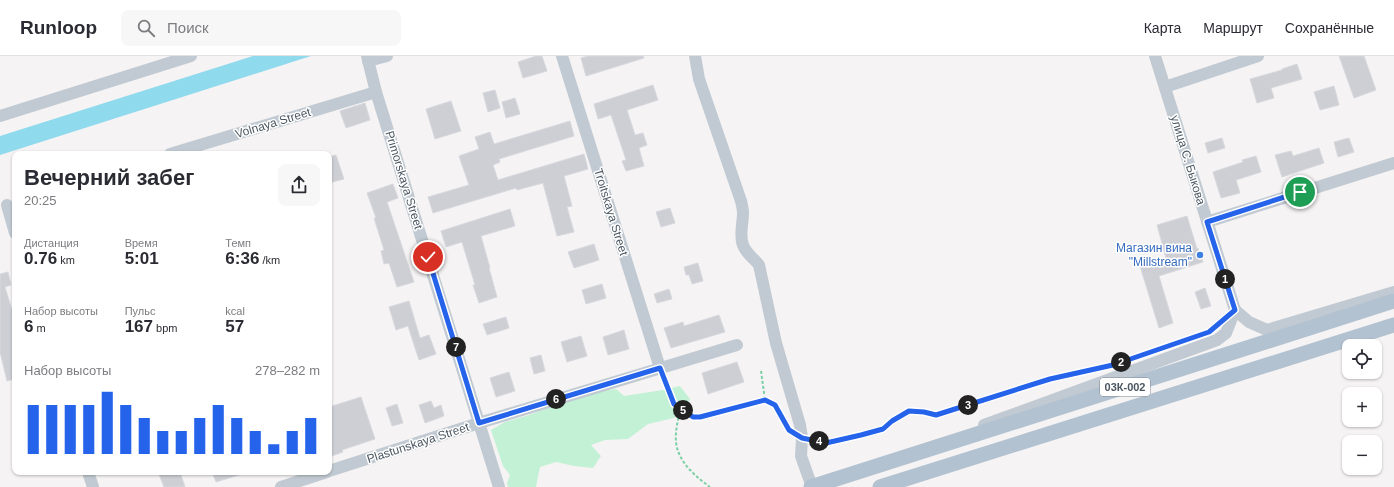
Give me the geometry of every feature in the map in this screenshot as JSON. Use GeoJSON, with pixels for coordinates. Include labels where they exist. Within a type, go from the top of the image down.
{"type":"FeatureCollection","features":[{"type":"Feature","properties":{"kind":"main road","name":"03К-002"},"geometry":{"type":"LineString","coordinates":[[812,487],[1394,301]]}},
{"type":"Feature","properties":{"kind":"main road","name":"03К-002"},"geometry":{"type":"LineString","coordinates":[[880,487],[1394,325]]}},
{"type":"Feature","properties":{"kind":"street"},"geometry":{"type":"LineString","coordinates":[[0,116],[164,60],[191,56]]}},
{"type":"Feature","properties":{"kind":"street"},"geometry":{"type":"LineString","coordinates":[[368,59],[387,56]]}},
{"type":"Feature","properties":{"kind":"street","name":"Troitskaya Street"},"geometry":{"type":"LineString","coordinates":[[562,56],[660,368]]}},
{"type":"Feature","properties":{"kind":"street"},"geometry":{"type":"LineString","coordinates":[[695,56],[699,79],[744,212],[741,235],[742,245],[759,265],[776,343],[800,425],[802,438],[800,448],[801,456],[812,487]]}},
{"type":"Feature","properties":{"kind":"street","name":"улица С. Быкова"},"geometry":{"type":"LineString","coordinates":[[1155,56],[1235,310]]}},
{"type":"Feature","properties":{"kind":"street"},"geometry":{"type":"LineString","coordinates":[[1165,87],[1258,56]]}},
{"type":"Feature","properties":{"kind":"street","name":"Primorskaya Street"},"geometry":{"type":"LineString","coordinates":[[368,59],[376,92],[499,487]]}},
{"type":"Feature","properties":{"kind":"street","name":"Volnaya Street"},"geometry":{"type":"LineString","coordinates":[[194,150],[376,92]]}},
{"type":"Feature","properties":{"kind":"street"},"geometry":{"type":"LineString","coordinates":[[1207,222],[1394,163]]}},
{"type":"Feature","properties":{"kind":"street"},"geometry":{"type":"LineString","coordinates":[[7,205],[12,222]]}},
{"type":"Feature","properties":{"kind":"street"},"geometry":{"type":"LineString","coordinates":[[966,438],[986,424],[1217,340],[1226,333],[1235,310],[1249,322],[1267,330],[1394,292]]}},
{"type":"Feature","properties":{"kind":"street","name":"Plastunskaya Street"},"geometry":{"type":"LineString","coordinates":[[332,471],[479,423],[737,345]]}},
{"type":"Feature","properties":{"kind":"street"},"geometry":{"type":"LineString","coordinates":[[89,475],[93,487]]}},
{"type":"Feature","properties":{"kind":"street","name":"Plastunskaya Street"},"geometry":{"type":"LineString","coordinates":[[281,487],[295,477],[308,475]]}},
{"type":"Feature","properties":{"kind":"path"},"geometry":{"type":"LineString","coordinates":[[660,368],[674,404],[693,417],[700,417],[765,400],[775,405],[789,430],[802,438],[826,443],[883,429],[892,421],[909,411],[924,412],[936,415],[1050,379],[1113,365],[1126,360]]}},
{"type":"Feature","properties":{"kind":"path"},"geometry":{"type":"LineString","coordinates":[[761,370],[765,400]]}},
{"type":"Feature","properties":{"kind":"path"},"geometry":{"type":"LineString","coordinates":[[681,408],[676,432],[676,444],[682,459],[689,470],[710,487]]}},
{"type":"Feature","properties":{"kind":"green space"},"geometry":{"type":"Polygon","coordinates":[[[680,386],[690,399],[682,416],[648,424],[628,439],[605,440],[591,445],[601,456],[593,468],[556,462],[540,467],[536,487],[508,487],[507,483],[510,475],[503,466],[491,430],[505,422],[590,393],[616,389],[624,396],[680,386]]]}},
{"type":"Feature","properties":{"kind":"water"},"geometry":{"type":"Polygon","coordinates":[[[253,56],[311,56],[0,155],[0,136],[253,56]]]}},
{"type":"Feature","properties":{"kind":"building"},"geometry":{"type":"Polygon","coordinates":[[[536,56],[542,56],[547,71],[523,78],[518,62],[536,56]]]}},
{"type":"Feature","properties":{"kind":"building"},"geometry":{"type":"Polygon","coordinates":[[[588,56],[643,56],[644,58],[586,76],[581,58],[588,56]]]}},
{"type":"Feature","properties":{"kind":"building"},"geometry":{"type":"Polygon","coordinates":[[[1339,56],[1364,56],[1376,90],[1354,98],[1339,56]]]}},
{"type":"Feature","properties":{"kind":"building"},"geometry":{"type":"Polygon","coordinates":[[[1297,64],[1302,79],[1271,88],[1274,98],[1257,103],[1250,79],[1297,64]]]}},
{"type":"Feature","properties":{"kind":"building"},"geometry":{"type":"Polygon","coordinates":[[[653,85],[658,100],[627,110],[635,135],[643,133],[647,145],[639,148],[644,166],[626,171],[622,161],[626,160],[611,115],[598,119],[594,104],[653,85]]]}},
{"type":"Feature","properties":{"kind":"building"},"geometry":{"type":"Polygon","coordinates":[[[1334,86],[1339,105],[1320,110],[1314,92],[1334,86]]]}},
{"type":"Feature","properties":{"kind":"building"},"geometry":{"type":"Polygon","coordinates":[[[495,90],[500,108],[488,112],[483,93],[495,90]]]}},
{"type":"Feature","properties":{"kind":"building"},"geometry":{"type":"Polygon","coordinates":[[[515,98],[520,114],[506,118],[502,102],[515,98]]]}},
{"type":"Feature","properties":{"kind":"building"},"geometry":{"type":"Polygon","coordinates":[[[451,101],[461,131],[435,139],[426,109],[451,101]]]}},
{"type":"Feature","properties":{"kind":"building"},"geometry":{"type":"Polygon","coordinates":[[[365,103],[370,120],[346,128],[340,111],[365,103]]]}},
{"type":"Feature","properties":{"kind":"building"},"geometry":{"type":"Polygon","coordinates":[[[570,121],[574,136],[499,159],[500,162],[493,165],[498,180],[584,154],[588,169],[564,176],[572,206],[567,207],[574,232],[557,236],[543,183],[517,190],[516,188],[433,213],[428,197],[469,185],[459,156],[479,149],[475,137],[490,132],[494,144],[570,121]]]}},
{"type":"Feature","properties":{"kind":"building"},"geometry":{"type":"Polygon","coordinates":[[[1222,138],[1225,148],[1208,153],[1205,143],[1222,138]]]}},
{"type":"Feature","properties":{"kind":"building"},"geometry":{"type":"Polygon","coordinates":[[[1349,138],[1354,152],[1338,157],[1334,142],[1349,138]]]}},
{"type":"Feature","properties":{"kind":"building"},"geometry":{"type":"Polygon","coordinates":[[[1319,148],[1324,163],[1282,177],[1275,155],[1291,151],[1293,156],[1319,148]]]}},
{"type":"Feature","properties":{"kind":"building"},"geometry":{"type":"Polygon","coordinates":[[[336,155],[344,179],[332,182],[332,156],[336,155]]]}},
{"type":"Feature","properties":{"kind":"building"},"geometry":{"type":"Polygon","coordinates":[[[1256,156],[1261,172],[1236,180],[1240,193],[1221,198],[1213,172],[1256,156]]]}},
{"type":"Feature","properties":{"kind":"building"},"geometry":{"type":"Polygon","coordinates":[[[393,184],[398,198],[387,202],[414,282],[397,287],[389,263],[384,264],[381,251],[384,250],[374,218],[376,218],[367,193],[393,184]]]}},
{"type":"Feature","properties":{"kind":"building"},"geometry":{"type":"Polygon","coordinates":[[[670,208],[675,223],[661,227],[656,212],[670,208]]]}},
{"type":"Feature","properties":{"kind":"building"},"geometry":{"type":"Polygon","coordinates":[[[510,209],[515,226],[481,236],[497,297],[479,303],[462,242],[446,247],[441,231],[510,209]]]}},
{"type":"Feature","properties":{"kind":"building"},"geometry":{"type":"Polygon","coordinates":[[[1187,216],[1197,249],[1198,248],[1203,262],[1159,276],[1173,323],[1159,328],[1140,266],[1166,258],[1157,225],[1187,216]]]}},
{"type":"Feature","properties":{"kind":"building"},"geometry":{"type":"Polygon","coordinates":[[[594,244],[599,260],[574,268],[568,252],[594,244]]]}},
{"type":"Feature","properties":{"kind":"building"},"geometry":{"type":"Polygon","coordinates":[[[698,263],[703,281],[692,284],[689,275],[686,275],[684,267],[698,263]]]}},
{"type":"Feature","properties":{"kind":"building"},"geometry":{"type":"Polygon","coordinates":[[[8,272],[11,285],[5,287],[12,310],[12,380],[7,381],[0,352],[0,274],[8,272]]]}},
{"type":"Feature","properties":{"kind":"building"},"geometry":{"type":"Polygon","coordinates":[[[602,284],[606,298],[586,304],[582,290],[602,284]]]}},
{"type":"Feature","properties":{"kind":"building"},"geometry":{"type":"Polygon","coordinates":[[[1205,288],[1211,306],[1201,309],[1195,292],[1205,288]]]}},
{"type":"Feature","properties":{"kind":"building"},"geometry":{"type":"Polygon","coordinates":[[[669,289],[672,299],[657,303],[654,294],[669,289]]]}},
{"type":"Feature","properties":{"kind":"building"},"geometry":{"type":"Polygon","coordinates":[[[409,301],[420,338],[429,335],[436,354],[419,360],[408,326],[396,330],[389,307],[409,301]]]}},
{"type":"Feature","properties":{"kind":"building"},"geometry":{"type":"Polygon","coordinates":[[[719,315],[725,332],[671,348],[664,328],[683,322],[684,326],[719,315]]]}},
{"type":"Feature","properties":{"kind":"building"},"geometry":{"type":"Polygon","coordinates":[[[506,317],[509,328],[487,335],[483,324],[506,317]]]}},
{"type":"Feature","properties":{"kind":"building"},"geometry":{"type":"Polygon","coordinates":[[[624,330],[629,349],[608,355],[603,337],[624,330]]]}},
{"type":"Feature","properties":{"kind":"building"},"geometry":{"type":"Polygon","coordinates":[[[581,336],[587,356],[567,362],[561,342],[581,336]]]}},
{"type":"Feature","properties":{"kind":"building"},"geometry":{"type":"Polygon","coordinates":[[[541,355],[545,371],[534,374],[530,358],[541,355]]]}},
{"type":"Feature","properties":{"kind":"building"},"geometry":{"type":"Polygon","coordinates":[[[737,362],[744,382],[708,394],[702,373],[737,362]]]}},
{"type":"Feature","properties":{"kind":"building"},"geometry":{"type":"Polygon","coordinates":[[[509,372],[515,391],[496,397],[490,378],[509,372]]]}},
{"type":"Feature","properties":{"kind":"building"},"geometry":{"type":"Polygon","coordinates":[[[361,397],[375,439],[342,450],[343,452],[332,456],[332,406],[361,397]]]}},
{"type":"Feature","properties":{"kind":"building"},"geometry":{"type":"Polygon","coordinates":[[[431,401],[434,408],[441,405],[444,416],[425,423],[419,405],[431,401]]]}},
{"type":"Feature","properties":{"kind":"building"},"geometry":{"type":"Polygon","coordinates":[[[397,404],[403,423],[392,426],[386,408],[397,404]]]}},
{"type":"Feature","properties":{"kind":"building"},"geometry":{"type":"Polygon","coordinates":[[[159,475],[181,475],[185,487],[164,487],[159,475]]]}},
{"type":"Feature","properties":{"kind":"building"},"geometry":{"type":"Polygon","coordinates":[[[213,475],[239,475],[216,482],[213,475]]]}},
{"type":"Feature","properties":{"kind":"place","name":"Магазин вина \"Millstream\""},"geometry":{"type":"Point","coordinates":[1200,255]}},
{"type":"Feature","properties":{"kind":"route"},"geometry":{"type":"LineString","coordinates":[[428,257],[479,423],[660,368],[674,404],[693,417],[700,417],[765,400],[775,405],[789,430],[802,438],[826,443],[883,429],[892,421],[909,411],[924,412],[936,415],[1050,379],[1113,365],[1209,332],[1235,310],[1207,222],[1300,192]]}}]}
